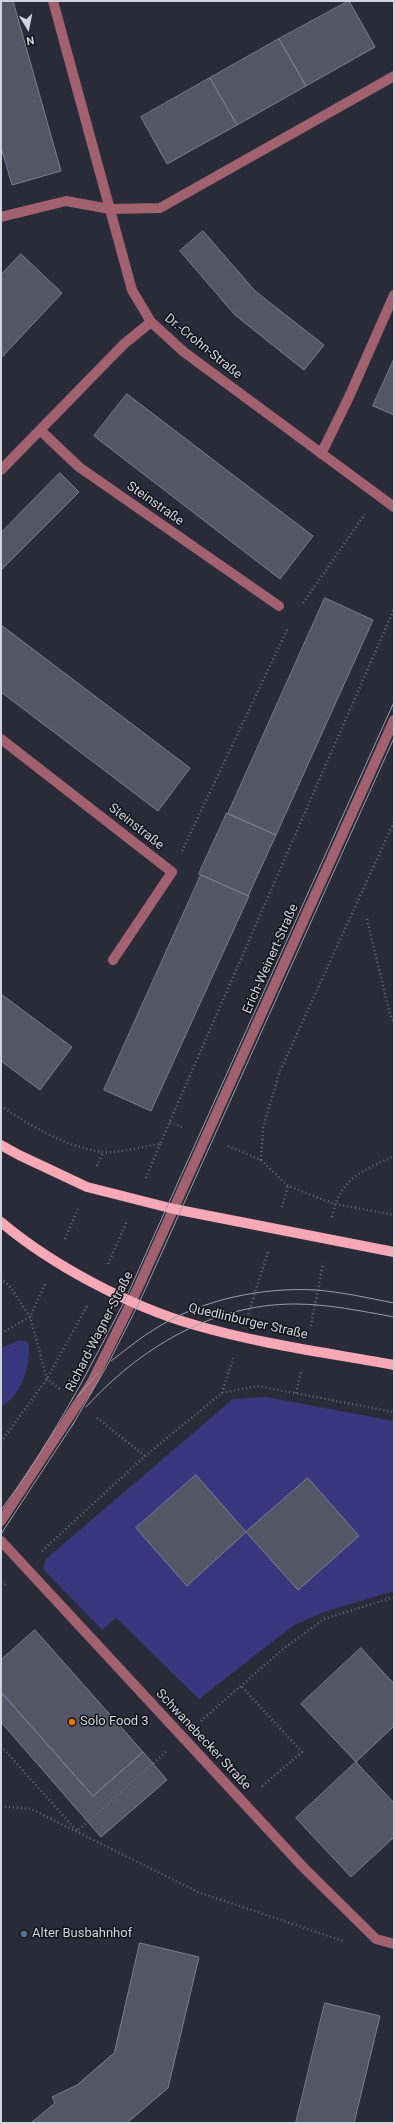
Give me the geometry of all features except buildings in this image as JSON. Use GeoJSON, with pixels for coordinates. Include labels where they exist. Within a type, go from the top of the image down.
{"type":"FeatureCollection","features":[{"type":"Feature","properties":{"kind":"main road"},"geometry":{"type":"LineString","coordinates":[[1,1145],[87,1187],[174,1209],[275,1230],[394,1252]]}},
{"type":"Feature","properties":{"kind":"main road","name":"Quedlinburger Straße"},"geometry":{"type":"LineString","coordinates":[[1,1222],[55,1261],[132,1301],[195,1326],[306,1349],[394,1365]]}},
{"type":"Feature","properties":{"kind":"street","name":"Dr.-Crohn-Straße"},"geometry":{"type":"LineString","coordinates":[[53,1],[132,290],[151,322],[184,352],[378,496],[394,506]]}},
{"type":"Feature","properties":{"kind":"street"},"geometry":{"type":"LineString","coordinates":[[1,217],[66,201],[110,209],[160,208],[394,76]]}},
{"type":"Feature","properties":{"kind":"street"},"geometry":{"type":"LineString","coordinates":[[321,454],[349,397],[394,296]]}},
{"type":"Feature","properties":{"kind":"street"},"geometry":{"type":"LineString","coordinates":[[1,470],[124,344],[151,322]]}},
{"type":"Feature","properties":{"kind":"street","name":"Steinstraße"},"geometry":{"type":"LineString","coordinates":[[40,430],[79,467],[279,606]]}},
{"type":"Feature","properties":{"kind":"street","name":"Erich-Weinert-Straße"},"geometry":{"type":"LineString","coordinates":[[174,1209],[394,720]]}},
{"type":"Feature","properties":{"kind":"street","name":"Steinstraße"},"geometry":{"type":"LineString","coordinates":[[1,738],[172,872]]}},
{"type":"Feature","properties":{"kind":"street"},"geometry":{"type":"LineString","coordinates":[[113,960],[172,872]]}},
{"type":"Feature","properties":{"kind":"street","name":"Richard-Wagner-Straße"},"geometry":{"type":"LineString","coordinates":[[1,1521],[92,1382],[132,1301],[174,1209]]}},
{"type":"Feature","properties":{"kind":"street","name":"Schwanebecker Straße"},"geometry":{"type":"LineString","coordinates":[[1,1541],[303,1867],[376,1939],[394,1944]]}},
{"type":"Feature","properties":{"kind":"path"},"geometry":{"type":"LineString","coordinates":[[299,609],[378,496]]}},
{"type":"Feature","properties":{"kind":"path"},"geometry":{"type":"LineString","coordinates":[[1,1106],[21,1119],[68,1144],[103,1152],[160,1144],[394,609]]}},
{"type":"Feature","properties":{"kind":"path"},"geometry":{"type":"LineString","coordinates":[[172,872],[291,622]]}},
{"type":"Feature","properties":{"kind":"path"},"geometry":{"type":"LineString","coordinates":[[261,1160],[263,1128],[280,1071],[394,822]]}},
{"type":"Feature","properties":{"kind":"path"},"geometry":{"type":"LineString","coordinates":[[367,919],[390,1015],[394,1022]]}},
{"type":"Feature","properties":{"kind":"path"},"geometry":{"type":"LineString","coordinates":[[170,1122],[261,1160],[288,1186],[335,1204],[394,1216]]}},
{"type":"Feature","properties":{"kind":"path"},"geometry":{"type":"LineString","coordinates":[[296,1392],[335,1204],[344,1188],[359,1172],[394,1156]]}},
{"type":"Feature","properties":{"kind":"path"},"geometry":{"type":"LineString","coordinates":[[222,1393],[288,1186]]}},
{"type":"Feature","properties":{"kind":"path"},"geometry":{"type":"LineString","coordinates":[[1,1278],[11,1288],[30,1317],[47,1379],[1,1442]]}},
{"type":"Feature","properties":{"kind":"path"},"geometry":{"type":"LineString","coordinates":[[1,1333],[30,1317]]}},
{"type":"Feature","properties":{"kind":"path"},"geometry":{"type":"LineString","coordinates":[[1,1588],[145,1456],[222,1393],[258,1386],[296,1392],[394,1412]]}},
{"type":"Feature","properties":{"kind":"path"},"geometry":{"type":"LineString","coordinates":[[77,1831],[182,1737],[242,1687],[283,1649],[324,1619],[394,1597]]}},
{"type":"Feature","properties":{"kind":"path"},"geometry":{"type":"LineString","coordinates":[[242,1687],[302,1752],[243,1802]]}},
{"type":"Feature","properties":{"kind":"path"},"geometry":{"type":"LineString","coordinates":[[1,1746],[77,1831]]}},
{"type":"Feature","properties":{"kind":"path"},"geometry":{"type":"LineString","coordinates":[[1,1806],[31,1809],[198,1892],[349,1943]]}},
{"type":"Feature","properties":{"kind":"shaded area"},"geometry":{"type":"Polygon","coordinates":[[[18,1341],[26,1341],[29,1345],[26,1371],[19,1388],[14,1395],[8,1402],[1,1406],[1,1348],[18,1341]]]}},
{"type":"Feature","properties":{"kind":"shaded area"},"geometry":{"type":"Polygon","coordinates":[[[266,1397],[394,1421],[394,1591],[327,1611],[294,1625],[199,1699],[116,1618],[102,1630],[43,1569],[46,1559],[233,1399],[266,1397]]]}},
{"type":"Feature","properties":{"kind":"tram line"},"geometry":{"type":"LineString","coordinates":[[1,1510],[36,1460],[68,1407],[126,1298],[394,702]]}},
{"type":"Feature","properties":{"kind":"tram line"},"geometry":{"type":"LineString","coordinates":[[72,1426],[108,1364],[139,1303],[394,738]]}},
{"type":"Feature","properties":{"kind":"tram line"},"geometry":{"type":"LineString","coordinates":[[111,1361],[146,1335],[176,1317],[214,1302],[234,1297],[275,1291],[316,1290],[394,1303]]}},
{"type":"Feature","properties":{"kind":"tram line"},"geometry":{"type":"LineString","coordinates":[[86,1407],[130,1366],[154,1348],[180,1333],[207,1321],[235,1312],[264,1306],[307,1304],[344,1308],[394,1317]]}},
{"type":"Feature","properties":{"kind":"tram line"},"geometry":{"type":"LineString","coordinates":[[77,1397],[98,1373]]}},
{"type":"Feature","properties":{"kind":"tram line"},"geometry":{"type":"LineString","coordinates":[[1,1534],[75,1421]]}},
{"type":"Feature","properties":{"kind":"place","name":"Solo Food 3"},"geometry":{"type":"Point","coordinates":[72,1722]}},
{"type":"Feature","properties":{"kind":"place","name":"Alter Busbahnhof"},"geometry":{"type":"Point","coordinates":[24,1934]}}]}
